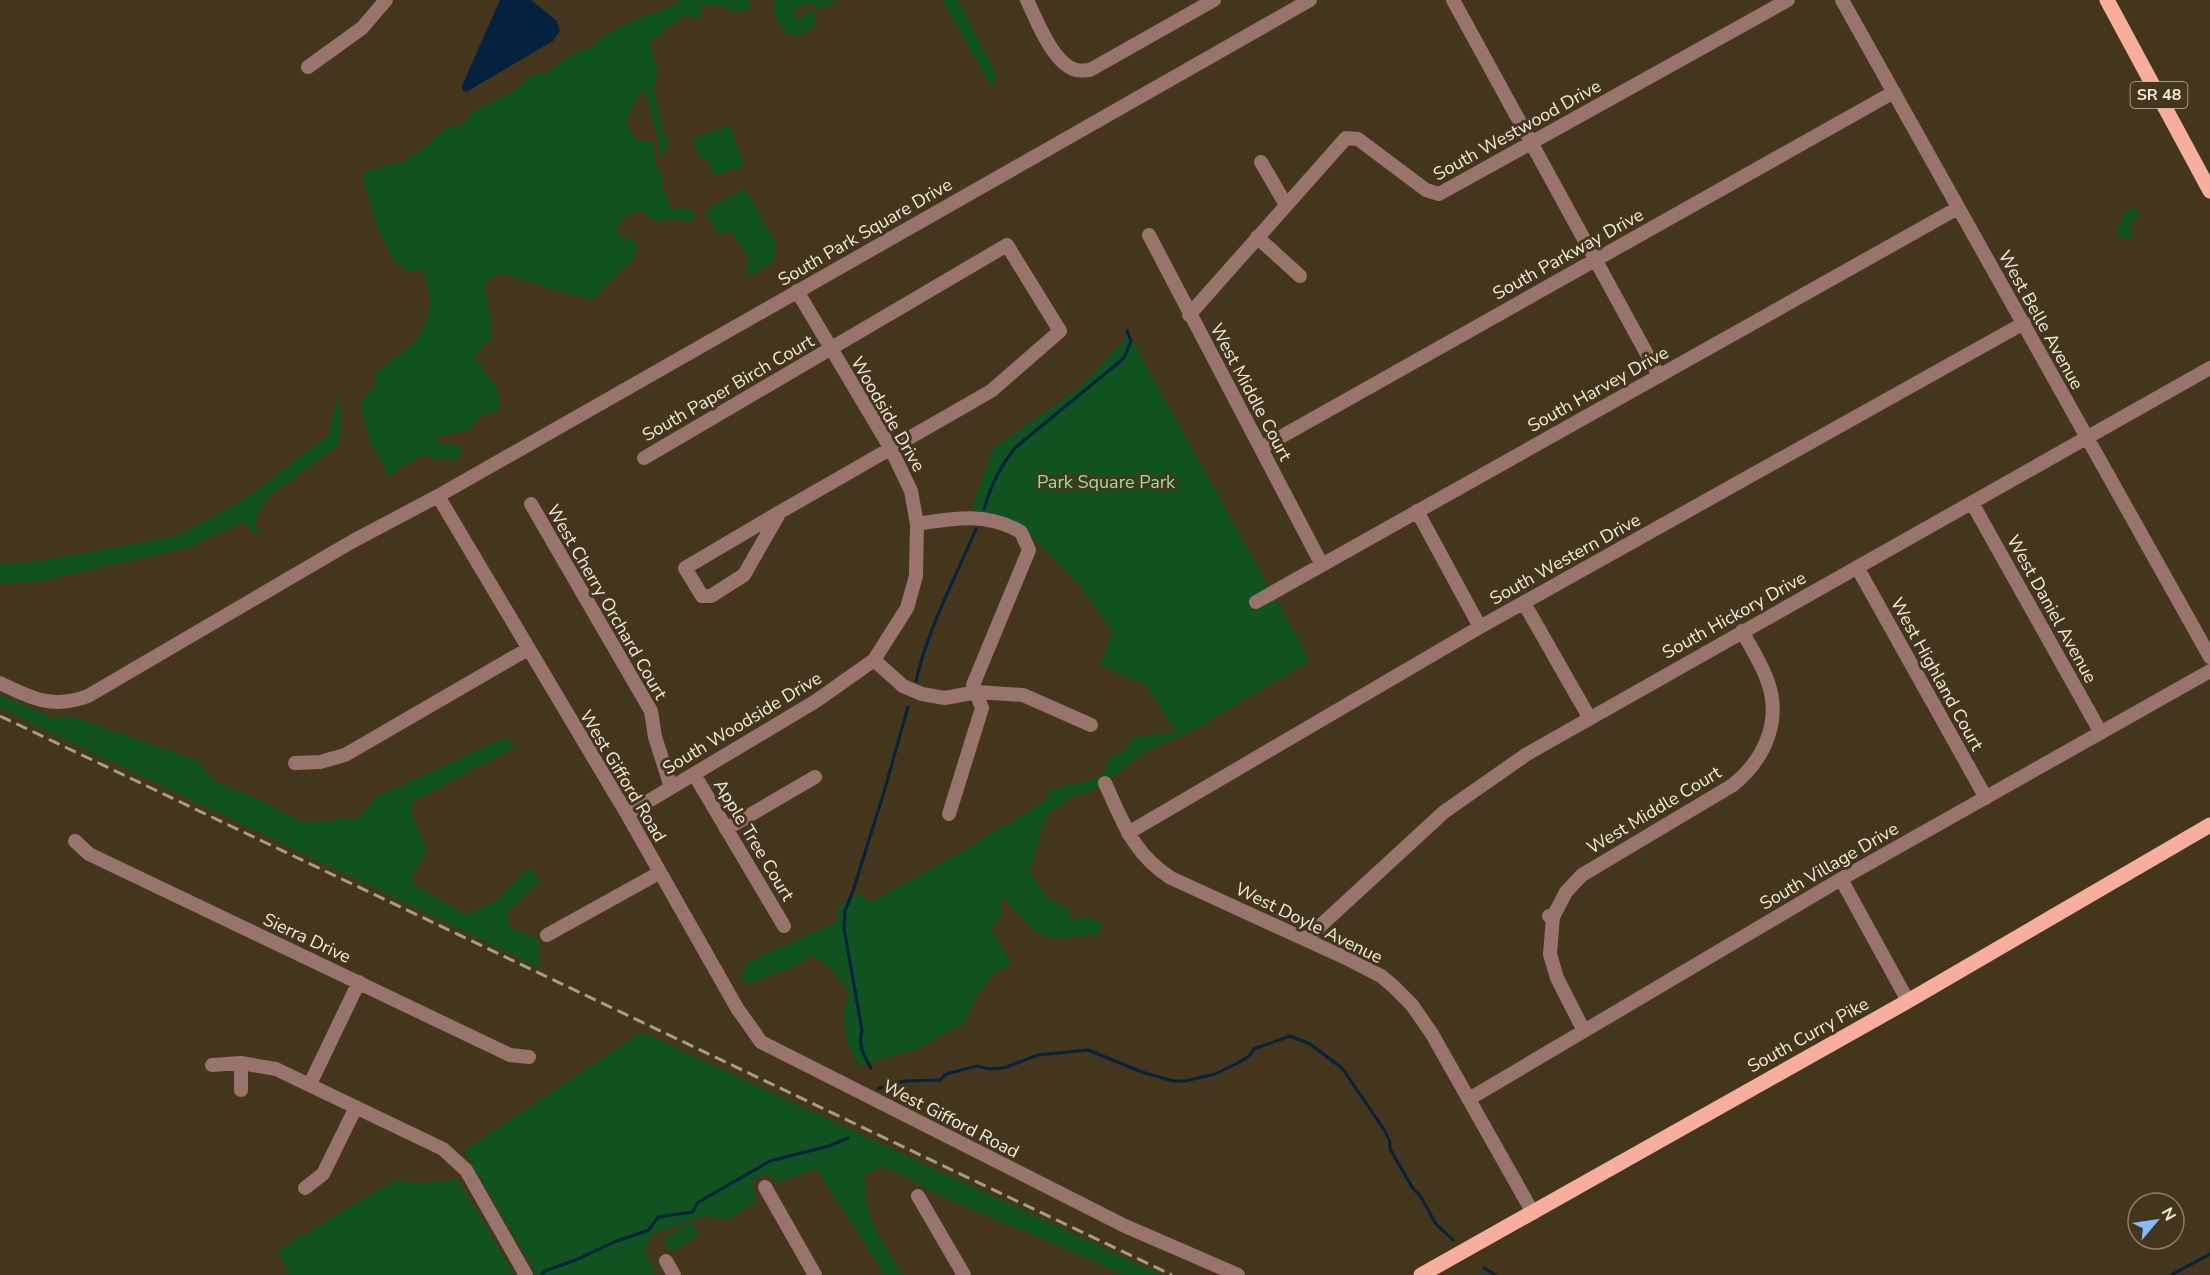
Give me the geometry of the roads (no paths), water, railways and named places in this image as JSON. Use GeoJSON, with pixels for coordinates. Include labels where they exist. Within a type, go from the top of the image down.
{"type":"FeatureCollection","features":[{"type":"Feature","properties":{"kind":"main road","name":"SR 48"},"geometry":{"type":"LineString","coordinates":[[2107,0],[2210,191]]}},
{"type":"Feature","properties":{"kind":"main road","name":"South Curry Pike"},"geometry":{"type":"LineString","coordinates":[[1421,1275],[1908,1001],[2210,825]]}},
{"type":"Feature","properties":{"kind":"street"},"geometry":{"type":"LineString","coordinates":[[308,68],[362,28],[386,0]]}},
{"type":"Feature","properties":{"kind":"street"},"geometry":{"type":"LineString","coordinates":[[1027,0],[1048,43],[1063,63],[1076,70],[1090,70],[1214,0]]}},
{"type":"Feature","properties":{"kind":"street","name":"South Park Square Drive"},"geometry":{"type":"LineString","coordinates":[[438,496],[1310,0]]}},
{"type":"Feature","properties":{"kind":"street"},"geometry":{"type":"LineString","coordinates":[[1453,0],[1659,376]]}},
{"type":"Feature","properties":{"kind":"street","name":"South Westwood Drive"},"geometry":{"type":"LineString","coordinates":[[1189,315],[1343,141],[1350,137],[1358,139],[1434,195],[1444,193],[1788,0]]}},
{"type":"Feature","properties":{"kind":"street","name":"West Belle Avenue"},"geometry":{"type":"LineString","coordinates":[[1842,0],[2210,657]]}},
{"type":"Feature","properties":{"kind":"street","name":"South Parkway Drive"},"geometry":{"type":"LineString","coordinates":[[1261,448],[1593,259],[1894,92]]}},
{"type":"Feature","properties":{"kind":"street"},"geometry":{"type":"LineString","coordinates":[[1262,162],[1286,205]]}},
{"type":"Feature","properties":{"kind":"street","name":"South Harvey Drive"},"geometry":{"type":"LineString","coordinates":[[1256,603],[1958,208]]}},
{"type":"Feature","properties":{"kind":"street","name":"West Middle Court"},"geometry":{"type":"LineString","coordinates":[[1149,236],[1322,565]]}},
{"type":"Feature","properties":{"kind":"street"},"geometry":{"type":"LineString","coordinates":[[1257,237],[1300,276]]}},
{"type":"Feature","properties":{"kind":"street","name":"South Paper Birch Court"},"geometry":{"type":"LineString","coordinates":[[644,458],[1007,245],[1060,331],[991,391],[891,449]]}},
{"type":"Feature","properties":{"kind":"street","name":"Woodside Drive"},"geometry":{"type":"LineString","coordinates":[[797,291],[891,449],[911,490],[917,524],[916,576],[907,608],[874,660]]}},
{"type":"Feature","properties":{"kind":"street","name":"South Western Drive"},"geometry":{"type":"LineString","coordinates":[[1128,833],[1480,627],[2024,323]]}},
{"type":"Feature","properties":{"kind":"street","name":"South Hickory Drive"},"geometry":{"type":"LineString","coordinates":[[1306,939],[1459,800],[1520,758],[2210,368]]}},
{"type":"Feature","properties":{"kind":"street"},"geometry":{"type":"LineString","coordinates":[[780,513],[744,575],[711,596],[702,596],[685,568],[780,513],[891,449]]}},
{"type":"Feature","properties":{"kind":"street"},"geometry":{"type":"LineString","coordinates":[[0,683],[27,696],[53,703],[69,702],[88,696],[353,541],[438,496]]}},
{"type":"Feature","properties":{"kind":"street","name":"West Gifford Road"},"geometry":{"type":"LineString","coordinates":[[438,496],[627,814],[737,1008],[761,1042],[1125,1226],[1238,1275]]}},
{"type":"Feature","properties":{"kind":"street","name":"West Daniel Avenue"},"geometry":{"type":"LineString","coordinates":[[1972,503],[2101,733]]}},
{"type":"Feature","properties":{"kind":"street","name":"West Cherry Orchard Court"},"geometry":{"type":"LineString","coordinates":[[531,504],[651,711],[655,737],[671,787]]}},
{"type":"Feature","properties":{"kind":"street"},"geometry":{"type":"LineString","coordinates":[[1417,512],[1480,627]]}},
{"type":"Feature","properties":{"kind":"street"},"geometry":{"type":"LineString","coordinates":[[917,524],[966,517],[990,520],[1021,531],[1029,550],[973,684],[982,708],[949,814]]}},
{"type":"Feature","properties":{"kind":"street","name":"West Highland Court"},"geometry":{"type":"LineString","coordinates":[[1857,567],[1986,798]]}},
{"type":"Feature","properties":{"kind":"street"},"geometry":{"type":"LineString","coordinates":[[1524,603],[1589,717]]}},
{"type":"Feature","properties":{"kind":"street","name":"West Middle Court"},"geometry":{"type":"LineString","coordinates":[[1584,1031],[1557,978],[1550,954],[1551,917],[1566,892],[1586,872],[1733,785],[1744,776],[1762,752],[1772,733],[1773,707],[1770,689],[1762,668],[1742,631]]}},
{"type":"Feature","properties":{"kind":"street"},"geometry":{"type":"LineString","coordinates":[[295,763],[320,762],[345,755],[528,649]]}},
{"type":"Feature","properties":{"kind":"street"},"geometry":{"type":"LineString","coordinates":[[874,660],[903,686],[922,694],[945,698],[977,692],[1023,695],[1091,725]]}},
{"type":"Feature","properties":{"kind":"street","name":"South Woodside Drive"},"geometry":{"type":"LineString","coordinates":[[627,814],[816,701],[874,660]]}},
{"type":"Feature","properties":{"kind":"street","name":"South Village Drive"},"geometry":{"type":"LineString","coordinates":[[1469,1099],[1841,879],[2210,671]]}},
{"type":"Feature","properties":{"kind":"street","name":"Apple Tree Court"},"geometry":{"type":"LineString","coordinates":[[694,774],[784,926]]}},
{"type":"Feature","properties":{"kind":"street"},"geometry":{"type":"LineString","coordinates":[[726,829],[815,777]]}},
{"type":"Feature","properties":{"kind":"street","name":"West Doyle Avenue"},"geometry":{"type":"LineString","coordinates":[[1105,783],[1128,833],[1149,863],[1170,878],[1306,939],[1381,976],[1403,995],[1422,1018],[1533,1213]]}},
{"type":"Feature","properties":{"kind":"street","name":"Sierra Drive"},"geometry":{"type":"LineString","coordinates":[[75,841],[89,854],[510,1055],[529,1057]]}},
{"type":"Feature","properties":{"kind":"street"},"geometry":{"type":"LineString","coordinates":[[547,935],[659,873]]}},
{"type":"Feature","properties":{"kind":"street"},"geometry":{"type":"LineString","coordinates":[[1841,879],[1908,1001]]}},
{"type":"Feature","properties":{"kind":"street"},"geometry":{"type":"LineString","coordinates":[[310,1084],[358,982]]}},
{"type":"Feature","properties":{"kind":"street"},"geometry":{"type":"LineString","coordinates":[[241,1063],[241,1090]]}},
{"type":"Feature","properties":{"kind":"street"},"geometry":{"type":"LineString","coordinates":[[212,1065],[241,1063],[276,1069],[443,1149],[466,1170],[524,1272]]}},
{"type":"Feature","properties":{"kind":"street"},"geometry":{"type":"LineString","coordinates":[[305,1188],[323,1174],[356,1107]]}},
{"type":"Feature","properties":{"kind":"street"},"geometry":{"type":"LineString","coordinates":[[765,1187],[815,1275]]}},
{"type":"Feature","properties":{"kind":"street"},"geometry":{"type":"LineString","coordinates":[[918,1196],[964,1275]]}},
{"type":"Feature","properties":{"kind":"street"},"geometry":{"type":"LineString","coordinates":[[666,1261],[674,1275]]}},
{"type":"Feature","properties":{"kind":"water"},"geometry":{"type":"Polygon","coordinates":[[[500,0],[531,0],[557,21],[560,31],[553,41],[466,92],[463,91],[462,86],[500,0]]]}},
{"type":"Feature","properties":{"kind":"waterway"},"geometry":{"type":"LineString","coordinates":[[984,509],[997,476],[1016,447],[1124,358],[1131,341],[1127,331]]}},
{"type":"Feature","properties":{"kind":"waterway"},"geometry":{"type":"LineString","coordinates":[[916,681],[927,642],[976,529]]}},
{"type":"Feature","properties":{"kind":"waterway"},"geometry":{"type":"LineString","coordinates":[[871,1068],[861,1045],[862,1030],[844,928],[845,911],[884,792],[908,707]]}},
{"type":"Feature","properties":{"kind":"waterway"},"geometry":{"type":"LineString","coordinates":[[878,1089],[905,1081],[940,1080],[946,1074],[977,1066],[989,1069],[1004,1068],[1038,1055],[1088,1050],[1142,1072],[1173,1081],[1185,1081],[1215,1074],[1249,1056],[1254,1049],[1290,1036],[1310,1044],[1342,1068],[1385,1131],[1390,1142],[1390,1149],[1412,1187],[1421,1197],[1436,1224],[1453,1240]]}},
{"type":"Feature","properties":{"kind":"waterway"},"geometry":{"type":"LineString","coordinates":[[541,1275],[545,1271],[614,1242],[649,1230],[658,1217],[693,1212],[697,1203],[770,1161],[829,1146],[848,1138]]}},
{"type":"Feature","properties":{"kind":"waterway"},"geometry":{"type":"LineString","coordinates":[[2171,1275],[2210,1254]]}},
{"type":"Feature","properties":{"kind":"waterway"},"geometry":{"type":"LineString","coordinates":[[1484,1268],[1496,1275]]}},
{"type":"Feature","properties":{"kind":"railway"},"geometry":{"type":"LineString","coordinates":[[0,716],[1172,1275]]}},
{"type":"Feature","properties":{"kind":"park label","name":"Park Square Park"},"geometry":{"type":"Point","coordinates":[1106,482]}}]}
